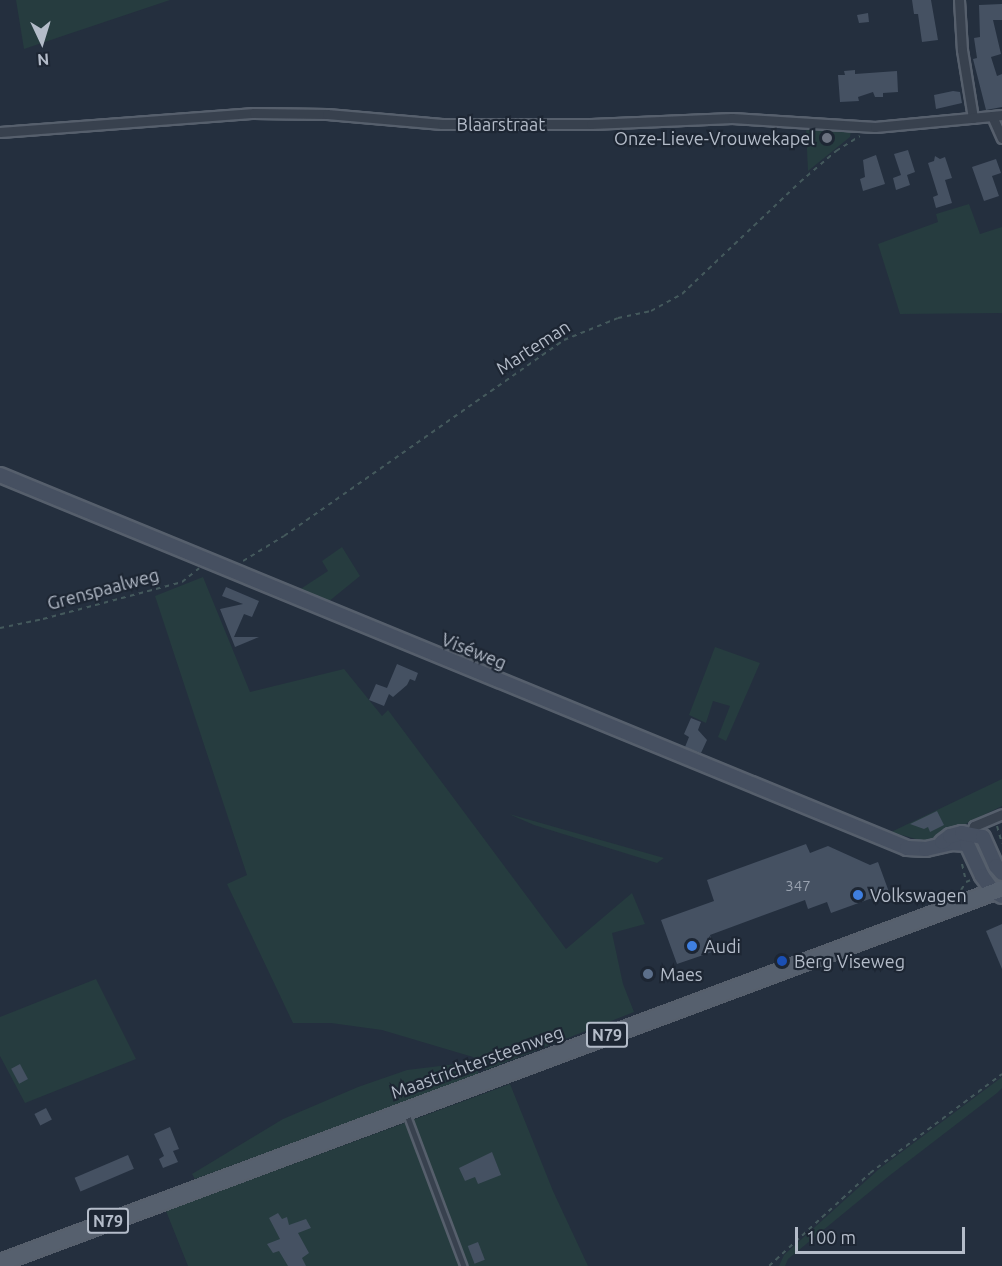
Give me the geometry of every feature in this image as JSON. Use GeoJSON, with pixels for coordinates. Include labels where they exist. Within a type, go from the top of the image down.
{"type":"FeatureCollection","features":[{"type":"Feature","properties":{"kind":"main road","name":"Viséweg"},"geometry":{"type":"LineString","coordinates":[[0,476],[907,848],[916,850],[936,846],[950,836],[974,838]]}},
{"type":"Feature","properties":{"kind":"main road"},"geometry":{"type":"LineString","coordinates":[[974,838],[1002,873]]}},
{"type":"Feature","properties":{"kind":"main road"},"geometry":{"type":"LineString","coordinates":[[974,838],[999,892]]}},
{"type":"Feature","properties":{"kind":"main road","name":"Maastrichtersteenweg"},"geometry":{"type":"LineString","coordinates":[[0,1262],[405,1110],[999,892]]}},
{"type":"Feature","properties":{"kind":"street"},"geometry":{"type":"LineString","coordinates":[[959,0],[962,50],[973,118]]}},
{"type":"Feature","properties":{"kind":"street","name":"Blaarstraat"},"geometry":{"type":"LineString","coordinates":[[0,132],[254,113],[327,114],[442,124],[591,124],[732,118],[875,127],[1002,115]]}},
{"type":"Feature","properties":{"kind":"street"},"geometry":{"type":"LineString","coordinates":[[992,116],[1002,138]]}},
{"type":"Feature","properties":{"kind":"street"},"geometry":{"type":"LineString","coordinates":[[974,838],[998,816]]}},
{"type":"Feature","properties":{"kind":"lane"},"geometry":{"type":"LineString","coordinates":[[405,1110],[464,1266]]}},
{"type":"Feature","properties":{"kind":"path","name":"Marteman"},"geometry":{"type":"LineString","coordinates":[[228,570],[284,536],[564,340],[618,318],[651,311],[682,294],[800,182],[836,151],[875,127]]}},
{"type":"Feature","properties":{"kind":"path","name":"Grenspaalweg"},"geometry":{"type":"LineString","coordinates":[[0,628],[43,620],[182,582],[198,571],[204,560]]}},
{"type":"Feature","properties":{"kind":"path"},"geometry":{"type":"LineString","coordinates":[[998,816],[1002,843]]}},
{"type":"Feature","properties":{"kind":"path"},"geometry":{"type":"LineString","coordinates":[[962,888],[966,882]]}},
{"type":"Feature","properties":{"kind":"path"},"geometry":{"type":"LineString","coordinates":[[769,1266],[870,1173],[1002,1074]]}},
{"type":"Feature","properties":{"kind":"green space"},"geometry":{"type":"Polygon","coordinates":[[[16,0],[170,0],[24,49],[16,0]]]}},
{"type":"Feature","properties":{"kind":"green space"},"geometry":{"type":"Polygon","coordinates":[[[806,129],[851,130],[850,137],[808,171],[806,129]]]}},
{"type":"Feature","properties":{"kind":"green space"},"geometry":{"type":"Polygon","coordinates":[[[969,204],[980,234],[1002,227],[1002,313],[900,314],[878,244],[938,222],[936,214],[969,204]]]}},
{"type":"Feature","properties":{"kind":"green space"},"geometry":{"type":"Polygon","coordinates":[[[342,547],[360,576],[328,602],[299,590],[328,571],[322,561],[342,547]]]}},
{"type":"Feature","properties":{"kind":"green space"},"geometry":{"type":"Polygon","coordinates":[[[203,577],[250,692],[344,669],[382,716],[388,710],[566,949],[632,893],[645,924],[612,933],[623,984],[634,1012],[486,1070],[473,1057],[382,1030],[331,1023],[293,1023],[227,884],[247,875],[155,596],[203,577]]]}},
{"type":"Feature","properties":{"kind":"green space"},"geometry":{"type":"Polygon","coordinates":[[[715,647],[760,663],[726,741],[718,737],[730,706],[713,701],[706,723],[689,715],[715,647]]]}},
{"type":"Feature","properties":{"kind":"green space"},"geometry":{"type":"Polygon","coordinates":[[[1002,779],[1002,806],[937,838],[923,841],[891,832],[1002,779]]]}},
{"type":"Feature","properties":{"kind":"green space"},"geometry":{"type":"Polygon","coordinates":[[[509,814],[664,858],[657,863],[534,825],[509,814]]]}},
{"type":"Feature","properties":{"kind":"green space"},"geometry":{"type":"Polygon","coordinates":[[[96,979],[136,1059],[25,1103],[0,1056],[0,1017],[96,979]]]}},
{"type":"Feature","properties":{"kind":"green space"},"geometry":{"type":"Polygon","coordinates":[[[465,1063],[476,1068],[479,1074],[195,1179],[192,1174],[283,1119],[358,1087],[407,1070],[465,1063]]]}},
{"type":"Feature","properties":{"kind":"green space"},"geometry":{"type":"Polygon","coordinates":[[[1002,1077],[1002,1088],[997,1093],[889,1176],[788,1259],[785,1266],[779,1266],[784,1255],[879,1169],[1002,1077]]]}},
{"type":"Feature","properties":{"kind":"green space"},"geometry":{"type":"Polygon","coordinates":[[[510,1084],[553,1191],[588,1266],[188,1266],[166,1211],[510,1084]]]}},
{"type":"Feature","properties":{"kind":"building"},"geometry":{"type":"Polygon","coordinates":[[[912,0],[931,0],[938,40],[922,42],[918,14],[914,14],[912,0]]]}},
{"type":"Feature","properties":{"kind":"building"},"geometry":{"type":"Polygon","coordinates":[[[1002,4],[1002,20],[993,20],[1001,54],[991,57],[997,76],[1002,74],[1002,107],[986,110],[973,59],[977,58],[974,38],[980,37],[979,5],[1002,4]]]}},
{"type":"Feature","properties":{"kind":"building"},"geometry":{"type":"Polygon","coordinates":[[[868,13],[869,22],[859,23],[857,15],[868,13]]]}},
{"type":"Feature","properties":{"kind":"building"},"geometry":{"type":"Polygon","coordinates":[[[855,70],[855,74],[897,71],[898,92],[883,93],[883,97],[875,97],[873,92],[858,97],[859,101],[840,102],[838,75],[845,75],[844,71],[855,70]]]}},
{"type":"Feature","properties":{"kind":"building"},"geometry":{"type":"Polygon","coordinates":[[[960,92],[962,103],[936,109],[934,95],[960,92]]]}},
{"type":"Feature","properties":{"kind":"building"},"geometry":{"type":"Polygon","coordinates":[[[908,150],[915,172],[907,175],[910,185],[896,190],[893,178],[901,175],[894,154],[908,150]]]}},
{"type":"Feature","properties":{"kind":"building"},"geometry":{"type":"Polygon","coordinates":[[[876,155],[885,184],[863,191],[860,179],[865,177],[863,160],[876,155]]]}},
{"type":"Feature","properties":{"kind":"building"},"geometry":{"type":"Polygon","coordinates":[[[935,156],[940,159],[945,157],[952,178],[945,180],[952,203],[936,208],[933,197],[938,195],[928,163],[934,161],[935,156]]]}},
{"type":"Feature","properties":{"kind":"building"},"geometry":{"type":"Polygon","coordinates":[[[996,159],[1001,173],[992,176],[999,196],[984,201],[972,167],[996,159]]]}},
{"type":"Feature","properties":{"kind":"building"},"geometry":{"type":"Polygon","coordinates":[[[226,587],[259,601],[252,617],[244,614],[234,637],[259,637],[235,647],[220,609],[243,604],[222,596],[226,587]]]}},
{"type":"Feature","properties":{"kind":"building"},"geometry":{"type":"Polygon","coordinates":[[[397,664],[418,673],[415,681],[410,679],[407,685],[393,697],[389,694],[384,706],[369,700],[376,684],[387,688],[397,664]]]}},
{"type":"Feature","properties":{"kind":"building"},"geometry":{"type":"Polygon","coordinates":[[[691,718],[701,722],[698,730],[707,740],[701,753],[685,747],[689,737],[684,734],[691,718]]]}},
{"type":"Feature","properties":{"kind":"building"},"geometry":{"type":"Polygon","coordinates":[[[937,811],[944,825],[930,832],[928,827],[924,829],[910,824],[937,811]]]}},
{"type":"Feature","properties":{"kind":"building"},"geometry":{"type":"Polygon","coordinates":[[[806,844],[810,853],[828,846],[870,865],[878,862],[889,892],[831,913],[827,902],[808,909],[805,900],[710,935],[715,951],[677,964],[661,920],[714,901],[707,880],[806,844]]]}},
{"type":"Feature","properties":{"kind":"building"},"geometry":{"type":"Polygon","coordinates":[[[1002,924],[1002,969],[986,931],[1002,924]]]}},
{"type":"Feature","properties":{"kind":"building"},"geometry":{"type":"Polygon","coordinates":[[[20,1064],[28,1079],[19,1084],[11,1069],[20,1064]]]}},
{"type":"Feature","properties":{"kind":"building"},"geometry":{"type":"Polygon","coordinates":[[[46,1108],[52,1120],[40,1125],[34,1114],[46,1108]]]}},
{"type":"Feature","properties":{"kind":"building"},"geometry":{"type":"Polygon","coordinates":[[[170,1127],[179,1149],[173,1151],[178,1162],[163,1168],[159,1159],[164,1156],[154,1134],[170,1127]]]}},
{"type":"Feature","properties":{"kind":"building"},"geometry":{"type":"Polygon","coordinates":[[[492,1152],[501,1175],[478,1184],[475,1177],[465,1181],[459,1168],[492,1152]]]}},
{"type":"Feature","properties":{"kind":"building"},"geometry":{"type":"Polygon","coordinates":[[[128,1155],[134,1169],[80,1191],[75,1178],[128,1155]]]}},
{"type":"Feature","properties":{"kind":"building"},"geometry":{"type":"Polygon","coordinates":[[[278,1213],[282,1219],[287,1217],[289,1225],[306,1219],[311,1228],[298,1233],[309,1253],[302,1258],[306,1266],[288,1266],[279,1251],[273,1253],[267,1244],[280,1239],[269,1218],[278,1213]]]}},
{"type":"Feature","properties":{"kind":"building"},"geometry":{"type":"Polygon","coordinates":[[[478,1242],[485,1260],[475,1264],[468,1246],[478,1242]]]}},
{"type":"Feature","properties":{"kind":"place","name":"Onze-Lieve-Vrouwekapel"},"geometry":{"type":"Point","coordinates":[827,138]}},
{"type":"Feature","properties":{"kind":"place","name":"Volkswagen"},"geometry":{"type":"Point","coordinates":[858,895]}},
{"type":"Feature","properties":{"kind":"place","name":"Audi"},"geometry":{"type":"Point","coordinates":[692,946]}},
{"type":"Feature","properties":{"kind":"place","name":"Berg Viseweg"},"geometry":{"type":"Point","coordinates":[782,961]}},
{"type":"Feature","properties":{"kind":"place","name":"Maes"},"geometry":{"type":"Point","coordinates":[648,974]}}]}
